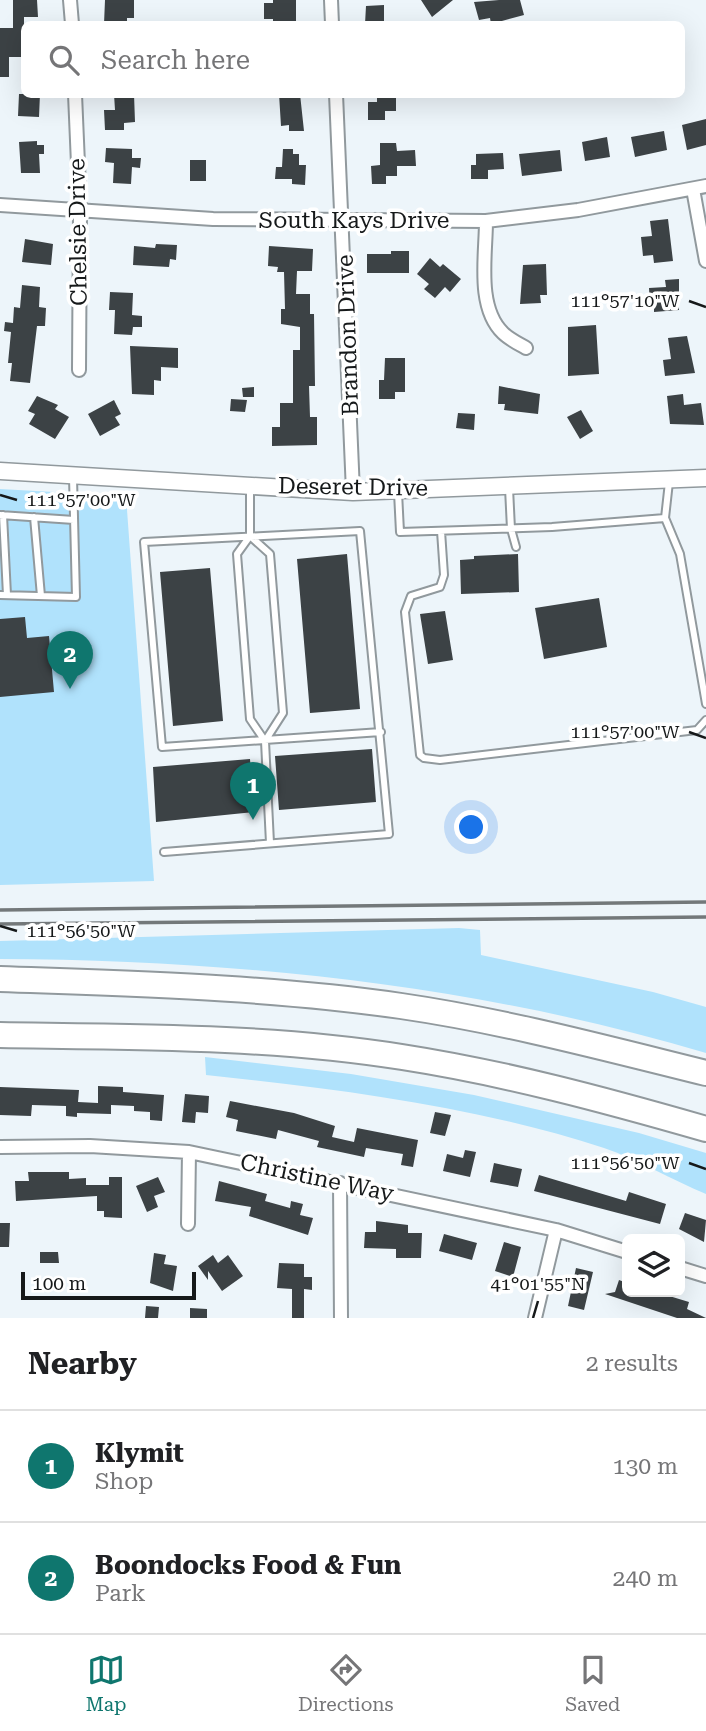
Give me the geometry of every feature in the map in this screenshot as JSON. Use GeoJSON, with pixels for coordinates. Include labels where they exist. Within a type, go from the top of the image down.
{"type":"FeatureCollection","features":[{"type":"Feature","properties":{"kind":"highway"},"geometry":{"type":"LineString","coordinates":[[0,979],[227,988],[402,1006],[565,1037],[706,1073]]}},
{"type":"Feature","properties":{"kind":"highway"},"geometry":{"type":"LineString","coordinates":[[0,1035],[227,1039],[401,1056],[564,1088],[706,1129]]}},
{"type":"Feature","properties":{"kind":"street"},"geometry":{"type":"LineString","coordinates":[[71,0],[72,21]]}},
{"type":"Feature","properties":{"kind":"street"},"geometry":{"type":"LineString","coordinates":[[331,0],[332,21]]}},
{"type":"Feature","properties":{"kind":"street","name":"Chelsie Drive"},"geometry":{"type":"LineString","coordinates":[[75,98],[80,211],[79,370]]}},
{"type":"Feature","properties":{"kind":"street","name":"Brandon Drive"},"geometry":{"type":"LineString","coordinates":[[337,98],[353,492]]}},
{"type":"Feature","properties":{"kind":"street"},"geometry":{"type":"LineString","coordinates":[[700,188],[706,261]]}},
{"type":"Feature","properties":{"kind":"street","name":"South Kays Drive"},"geometry":{"type":"LineString","coordinates":[[0,205],[213,219],[486,221],[578,210],[700,188]]}},
{"type":"Feature","properties":{"kind":"street"},"geometry":{"type":"LineString","coordinates":[[486,221],[485,290],[491,313],[502,333],[526,348]]}},
{"type":"Feature","properties":{"kind":"street","name":"Deseret Drive"},"geometry":{"type":"LineString","coordinates":[[0,471],[353,492],[706,478]]}},
{"type":"Feature","properties":{"kind":"street","name":"Christine Way"},"geometry":{"type":"LineString","coordinates":[[0,1147],[90,1146],[189,1152],[556,1230],[622,1250]]}},
{"type":"Feature","properties":{"kind":"street"},"geometry":{"type":"LineString","coordinates":[[188,1224],[189,1152]]}},
{"type":"Feature","properties":{"kind":"street"},"geometry":{"type":"LineString","coordinates":[[340,1183],[341,1318]]}},
{"type":"Feature","properties":{"kind":"street"},"geometry":{"type":"LineString","coordinates":[[535,1318],[556,1230]]}},
{"type":"Feature","properties":{"kind":"street"},"geometry":{"type":"LineString","coordinates":[[685,1270],[706,1276]]}},
{"type":"Feature","properties":{"kind":"lane"},"geometry":{"type":"LineString","coordinates":[[73,475],[76,597],[4,595],[2,515],[74,520]]}},
{"type":"Feature","properties":{"kind":"lane"},"geometry":{"type":"LineString","coordinates":[[668,480],[665,518],[680,554],[706,704]]}},
{"type":"Feature","properties":{"kind":"lane"},"geometry":{"type":"LineString","coordinates":[[250,486],[250,536],[237,554],[250,719],[265,741],[270,843]]}},
{"type":"Feature","properties":{"kind":"lane"},"geometry":{"type":"LineString","coordinates":[[509,486],[511,528],[516,547]]}},
{"type":"Feature","properties":{"kind":"lane"},"geometry":{"type":"LineString","coordinates":[[398,490],[400,532],[665,518]]}},
{"type":"Feature","properties":{"kind":"lane"},"geometry":{"type":"LineString","coordinates":[[34,517],[41,596]]}},
{"type":"Feature","properties":{"kind":"lane"},"geometry":{"type":"LineString","coordinates":[[164,852],[389,834],[381,732],[360,531],[144,542],[162,747],[381,732]]}},
{"type":"Feature","properties":{"kind":"lane"},"geometry":{"type":"LineString","coordinates":[[441,531],[444,575],[440,587],[411,596],[405,612],[417,729],[424,758],[440,760],[697,730],[706,720]]}},
{"type":"Feature","properties":{"kind":"lane"},"geometry":{"type":"LineString","coordinates":[[250,536],[270,554],[282,713],[265,741]]}},
{"type":"Feature","properties":{"kind":"shaded area"},"geometry":{"type":"Polygon","coordinates":[[[0,489],[126,496],[154,881],[0,885],[0,489]]]}},
{"type":"Feature","properties":{"kind":"shaded area"},"geometry":{"type":"Polygon","coordinates":[[[459,928],[480,930],[481,955],[653,992],[706,1007],[706,1053],[620,1029],[533,1010],[356,981],[178,965],[0,959],[0,941],[459,928]]]}},
{"type":"Feature","properties":{"kind":"shaded area"},"geometry":{"type":"Polygon","coordinates":[[[205,1057],[351,1074],[474,1095],[639,1133],[706,1153],[706,1194],[617,1153],[555,1133],[407,1101],[206,1075],[205,1057]]]}},
{"type":"Feature","properties":{"kind":"building"},"geometry":{"type":"Polygon","coordinates":[[[13,0],[37,0],[38,17],[24,17],[24,21],[21,21],[21,57],[9,57],[9,77],[0,77],[0,28],[13,28],[13,0]]]}},
{"type":"Feature","properties":{"kind":"building"},"geometry":{"type":"Polygon","coordinates":[[[105,0],[134,0],[134,18],[127,18],[127,21],[104,21],[105,0]]]}},
{"type":"Feature","properties":{"kind":"building"},"geometry":{"type":"Polygon","coordinates":[[[273,0],[296,0],[296,21],[264,19],[264,3],[273,3],[273,0]]]}},
{"type":"Feature","properties":{"kind":"building"},"geometry":{"type":"Polygon","coordinates":[[[421,0],[453,0],[432,17],[421,0]]]}},
{"type":"Feature","properties":{"kind":"building"},"geometry":{"type":"Polygon","coordinates":[[[520,0],[524,15],[502,21],[490,21],[490,18],[479,20],[474,2],[520,0]]]}},
{"type":"Feature","properties":{"kind":"building"},"geometry":{"type":"Polygon","coordinates":[[[384,5],[384,21],[365,21],[366,6],[384,5]]]}},
{"type":"Feature","properties":{"kind":"building"},"geometry":{"type":"Polygon","coordinates":[[[19,94],[21,98],[40,98],[39,117],[18,116],[19,94]]]}},
{"type":"Feature","properties":{"kind":"building"},"geometry":{"type":"Polygon","coordinates":[[[114,98],[134,98],[135,122],[124,123],[124,130],[105,130],[104,110],[115,110],[114,98]]]}},
{"type":"Feature","properties":{"kind":"building"},"geometry":{"type":"Polygon","coordinates":[[[279,98],[300,98],[304,131],[289,131],[289,125],[281,126],[279,98]]]}},
{"type":"Feature","properties":{"kind":"building"},"geometry":{"type":"Polygon","coordinates":[[[377,98],[396,98],[396,111],[385,111],[385,120],[368,120],[368,102],[377,102],[377,98]]]}},
{"type":"Feature","properties":{"kind":"building"},"geometry":{"type":"Polygon","coordinates":[[[706,119],[706,145],[687,150],[682,125],[706,119]]]}},
{"type":"Feature","properties":{"kind":"building"},"geometry":{"type":"Polygon","coordinates":[[[664,131],[667,150],[635,157],[631,137],[664,131]]]}},
{"type":"Feature","properties":{"kind":"building"},"geometry":{"type":"Polygon","coordinates":[[[607,137],[610,157],[585,161],[582,142],[607,137]]]}},
{"type":"Feature","properties":{"kind":"building"},"geometry":{"type":"Polygon","coordinates":[[[37,141],[37,145],[44,145],[44,154],[39,154],[40,173],[21,173],[19,142],[37,141]]]}},
{"type":"Feature","properties":{"kind":"building"},"geometry":{"type":"Polygon","coordinates":[[[380,143],[396,143],[397,151],[415,150],[416,166],[397,166],[397,176],[386,176],[386,184],[372,184],[371,166],[380,165],[380,143]]]}},
{"type":"Feature","properties":{"kind":"building"},"geometry":{"type":"Polygon","coordinates":[[[106,148],[132,149],[132,158],[141,158],[140,168],[132,167],[131,184],[113,183],[114,163],[105,162],[106,148]]]}},
{"type":"Feature","properties":{"kind":"building"},"geometry":{"type":"Polygon","coordinates":[[[283,149],[293,149],[293,154],[299,154],[299,165],[306,165],[305,185],[292,184],[292,179],[275,179],[276,167],[282,167],[283,149]]]}},
{"type":"Feature","properties":{"kind":"building"},"geometry":{"type":"Polygon","coordinates":[[[560,150],[562,171],[522,176],[519,154],[560,150]]]}},
{"type":"Feature","properties":{"kind":"building"},"geometry":{"type":"Polygon","coordinates":[[[503,153],[504,169],[488,170],[488,179],[471,179],[471,165],[476,165],[476,154],[503,153]]]}},
{"type":"Feature","properties":{"kind":"building"},"geometry":{"type":"Polygon","coordinates":[[[190,160],[206,160],[206,181],[190,181],[190,160]]]}},
{"type":"Feature","properties":{"kind":"building"},"geometry":{"type":"Polygon","coordinates":[[[668,219],[673,261],[654,263],[653,255],[643,256],[641,237],[652,236],[650,221],[668,219]]]}},
{"type":"Feature","properties":{"kind":"building"},"geometry":{"type":"Polygon","coordinates":[[[25,239],[53,244],[51,265],[22,262],[25,239]]]}},
{"type":"Feature","properties":{"kind":"building"},"geometry":{"type":"Polygon","coordinates":[[[156,244],[177,245],[176,260],[170,259],[169,267],[133,265],[134,246],[155,248],[156,244]]]}},
{"type":"Feature","properties":{"kind":"building"},"geometry":{"type":"Polygon","coordinates":[[[269,246],[313,249],[312,271],[297,271],[296,294],[310,294],[310,314],[314,314],[315,386],[309,386],[310,417],[317,417],[317,445],[272,446],[272,427],[280,427],[280,403],[293,403],[293,350],[300,350],[300,327],[281,324],[281,309],[285,309],[284,272],[277,272],[278,267],[268,266],[269,246]]]}},
{"type":"Feature","properties":{"kind":"building"},"geometry":{"type":"Polygon","coordinates":[[[391,251],[409,251],[409,273],[367,273],[367,254],[391,254],[391,251]]]}},
{"type":"Feature","properties":{"kind":"building"},"geometry":{"type":"Polygon","coordinates":[[[430,258],[440,267],[443,264],[461,279],[450,292],[445,287],[435,298],[424,289],[429,284],[417,274],[430,258]]]}},
{"type":"Feature","properties":{"kind":"building"},"geometry":{"type":"Polygon","coordinates":[[[546,264],[547,295],[540,295],[541,303],[520,304],[523,265],[546,264]]]}},
{"type":"Feature","properties":{"kind":"building"},"geometry":{"type":"Polygon","coordinates":[[[679,279],[679,310],[654,312],[654,306],[650,306],[649,288],[666,287],[665,280],[679,279]]]}},
{"type":"Feature","properties":{"kind":"building"},"geometry":{"type":"Polygon","coordinates":[[[22,285],[40,287],[39,307],[46,308],[45,326],[37,326],[30,383],[10,381],[12,363],[8,363],[11,332],[4,331],[5,322],[13,323],[14,307],[20,308],[22,285]]]}},
{"type":"Feature","properties":{"kind":"building"},"geometry":{"type":"Polygon","coordinates":[[[110,292],[133,293],[132,315],[142,316],[142,327],[133,327],[132,335],[114,334],[115,310],[109,310],[110,292]]]}},
{"type":"Feature","properties":{"kind":"building"},"geometry":{"type":"Polygon","coordinates":[[[596,325],[599,374],[568,376],[568,327],[596,325]]]}},
{"type":"Feature","properties":{"kind":"building"},"geometry":{"type":"Polygon","coordinates":[[[687,336],[695,373],[665,376],[663,360],[671,359],[668,338],[687,336]]]}},
{"type":"Feature","properties":{"kind":"building"},"geometry":{"type":"Polygon","coordinates":[[[130,346],[178,348],[178,368],[161,367],[161,381],[154,380],[154,395],[132,394],[130,346]]]}},
{"type":"Feature","properties":{"kind":"building"},"geometry":{"type":"Polygon","coordinates":[[[385,358],[405,358],[405,392],[395,392],[395,399],[379,399],[379,380],[384,380],[385,358]]]}},
{"type":"Feature","properties":{"kind":"building"},"geometry":{"type":"Polygon","coordinates":[[[499,386],[540,394],[538,414],[504,410],[505,404],[498,404],[499,386]]]}},
{"type":"Feature","properties":{"kind":"building"},"geometry":{"type":"Polygon","coordinates":[[[254,387],[254,397],[243,397],[242,388],[254,387]]]}},
{"type":"Feature","properties":{"kind":"building"},"geometry":{"type":"Polygon","coordinates":[[[683,394],[684,405],[701,403],[704,425],[670,424],[667,396],[683,394]]]}},
{"type":"Feature","properties":{"kind":"building"},"geometry":{"type":"Polygon","coordinates":[[[37,396],[58,405],[55,409],[69,417],[55,439],[29,424],[35,414],[28,411],[37,396]]]}},
{"type":"Feature","properties":{"kind":"building"},"geometry":{"type":"Polygon","coordinates":[[[231,399],[247,400],[245,412],[230,411],[231,399]]]}},
{"type":"Feature","properties":{"kind":"building"},"geometry":{"type":"Polygon","coordinates":[[[114,400],[121,414],[115,417],[120,425],[100,436],[88,414],[114,400]]]}},
{"type":"Feature","properties":{"kind":"building"},"geometry":{"type":"Polygon","coordinates":[[[581,410],[593,431],[580,439],[567,417],[581,410]]]}},
{"type":"Feature","properties":{"kind":"building"},"geometry":{"type":"Polygon","coordinates":[[[458,413],[475,414],[474,430],[456,428],[458,413]]]}},
{"type":"Feature","properties":{"kind":"building"},"geometry":{"type":"Polygon","coordinates":[[[347,554],[360,709],[310,713],[297,559],[347,554]]]}},
{"type":"Feature","properties":{"kind":"building"},"geometry":{"type":"Polygon","coordinates":[[[518,554],[519,592],[461,594],[460,560],[474,559],[474,556],[518,554]]]}},
{"type":"Feature","properties":{"kind":"building"},"geometry":{"type":"Polygon","coordinates":[[[210,568],[223,721],[173,726],[160,572],[210,568]]]}},
{"type":"Feature","properties":{"kind":"building"},"geometry":{"type":"Polygon","coordinates":[[[599,598],[607,647],[544,659],[535,608],[599,598]]]}},
{"type":"Feature","properties":{"kind":"building"},"geometry":{"type":"Polygon","coordinates":[[[445,611],[453,660],[428,664],[420,614],[445,611]]]}},
{"type":"Feature","properties":{"kind":"building"},"geometry":{"type":"Polygon","coordinates":[[[25,617],[27,638],[49,636],[54,692],[0,697],[0,619],[25,617]]]}},
{"type":"Feature","properties":{"kind":"building"},"geometry":{"type":"Polygon","coordinates":[[[372,749],[376,802],[279,810],[275,756],[372,749]]]}},
{"type":"Feature","properties":{"kind":"building"},"geometry":{"type":"Polygon","coordinates":[[[250,759],[254,812],[156,822],[153,767],[250,759]]]}},
{"type":"Feature","properties":{"kind":"building"},"geometry":{"type":"Polygon","coordinates":[[[98,1086],[123,1087],[123,1092],[164,1095],[162,1121],[150,1120],[150,1112],[134,1111],[134,1106],[111,1105],[111,1114],[77,1113],[77,1117],[66,1116],[66,1106],[32,1105],[31,1116],[0,1115],[0,1087],[79,1090],[78,1102],[98,1103],[98,1086]]]}},
{"type":"Feature","properties":{"kind":"building"},"geometry":{"type":"Polygon","coordinates":[[[185,1094],[209,1096],[208,1113],[196,1112],[195,1123],[182,1122],[185,1094]]]}},
{"type":"Feature","properties":{"kind":"building"},"geometry":{"type":"Polygon","coordinates":[[[230,1101],[294,1113],[335,1126],[332,1137],[354,1142],[357,1128],[418,1140],[413,1167],[401,1165],[403,1154],[366,1148],[364,1157],[317,1147],[319,1141],[278,1130],[276,1139],[236,1131],[238,1120],[226,1117],[230,1101]]]}},
{"type":"Feature","properties":{"kind":"building"},"geometry":{"type":"Polygon","coordinates":[[[435,1112],[451,1115],[445,1136],[430,1133],[435,1112]]]}},
{"type":"Feature","properties":{"kind":"building"},"geometry":{"type":"Polygon","coordinates":[[[465,1150],[476,1152],[470,1177],[443,1171],[447,1154],[463,1158],[465,1150]]]}},
{"type":"Feature","properties":{"kind":"building"},"geometry":{"type":"Polygon","coordinates":[[[494,1163],[522,1169],[518,1187],[490,1182],[494,1163]]]}},
{"type":"Feature","properties":{"kind":"building"},"geometry":{"type":"Polygon","coordinates":[[[28,1172],[69,1172],[69,1179],[86,1178],[86,1185],[109,1185],[109,1177],[122,1177],[122,1218],[104,1217],[104,1211],[97,1211],[97,1196],[16,1201],[15,1181],[29,1181],[28,1172]]]}},
{"type":"Feature","properties":{"kind":"building"},"geometry":{"type":"Polygon","coordinates":[[[539,1175],[626,1201],[629,1192],[666,1204],[660,1224],[534,1191],[539,1175]]]}},
{"type":"Feature","properties":{"kind":"building"},"geometry":{"type":"Polygon","coordinates":[[[158,1177],[165,1192],[154,1196],[158,1207],[147,1212],[136,1186],[158,1177]]]}},
{"type":"Feature","properties":{"kind":"building"},"geometry":{"type":"Polygon","coordinates":[[[219,1181],[267,1194],[265,1201],[290,1208],[291,1201],[303,1204],[300,1215],[313,1218],[308,1235],[249,1216],[251,1207],[215,1201],[219,1181]]]}},
{"type":"Feature","properties":{"kind":"building"},"geometry":{"type":"Polygon","coordinates":[[[685,1213],[706,1220],[704,1242],[679,1229],[685,1213]]]}},
{"type":"Feature","properties":{"kind":"building"},"geometry":{"type":"Polygon","coordinates":[[[376,1221],[408,1225],[408,1233],[422,1233],[421,1258],[396,1258],[396,1249],[364,1248],[365,1232],[376,1232],[376,1221]]]}},
{"type":"Feature","properties":{"kind":"building"},"geometry":{"type":"Polygon","coordinates":[[[0,1223],[10,1223],[9,1247],[0,1247],[0,1223]]]}},
{"type":"Feature","properties":{"kind":"building"},"geometry":{"type":"Polygon","coordinates":[[[444,1234],[477,1243],[472,1260],[439,1251],[444,1234]]]}},
{"type":"Feature","properties":{"kind":"building"},"geometry":{"type":"Polygon","coordinates":[[[504,1242],[521,1247],[513,1277],[495,1271],[504,1242]]]}},
{"type":"Feature","properties":{"kind":"building"},"geometry":{"type":"Polygon","coordinates":[[[40,1252],[58,1252],[59,1263],[40,1263],[40,1252]]]}},
{"type":"Feature","properties":{"kind":"building"},"geometry":{"type":"Polygon","coordinates":[[[154,1253],[166,1255],[164,1264],[177,1266],[173,1291],[150,1283],[154,1253]]]}},
{"type":"Feature","properties":{"kind":"building"},"geometry":{"type":"Polygon","coordinates":[[[213,1255],[218,1263],[228,1255],[243,1276],[222,1291],[208,1271],[208,1280],[198,1266],[213,1255]]]}},
{"type":"Feature","properties":{"kind":"building"},"geometry":{"type":"Polygon","coordinates":[[[279,1263],[304,1264],[304,1277],[312,1277],[312,1290],[304,1289],[304,1318],[292,1318],[292,1289],[277,1288],[279,1263]]]}},
{"type":"Feature","properties":{"kind":"building"},"geometry":{"type":"Polygon","coordinates":[[[576,1268],[593,1272],[584,1310],[568,1306],[576,1268]]]}},
{"type":"Feature","properties":{"kind":"building"},"geometry":{"type":"Polygon","coordinates":[[[619,1280],[622,1281],[622,1297],[672,1297],[689,1302],[687,1309],[706,1318],[677,1318],[605,1294],[615,1292],[619,1280]]]}},
{"type":"Feature","properties":{"kind":"building"},"geometry":{"type":"Polygon","coordinates":[[[146,1306],[159,1307],[158,1318],[145,1318],[146,1306]]]}},
{"type":"Feature","properties":{"kind":"building"},"geometry":{"type":"Polygon","coordinates":[[[190,1308],[207,1309],[207,1318],[190,1318],[190,1308]]]}},
{"type":"Feature","properties":{"kind":"railway"},"geometry":{"type":"LineString","coordinates":[[0,910],[706,902]]}},
{"type":"Feature","properties":{"kind":"railway"},"geometry":{"type":"LineString","coordinates":[[0,924],[706,917]]}},
{"type":"Feature","properties":{"kind":"place","name":"Boondocks Food & Fun"},"geometry":{"type":"Point","coordinates":[70,689]}},
{"type":"Feature","properties":{"kind":"place","name":"Klymit"},"geometry":{"type":"Point","coordinates":[253,820]}}]}
